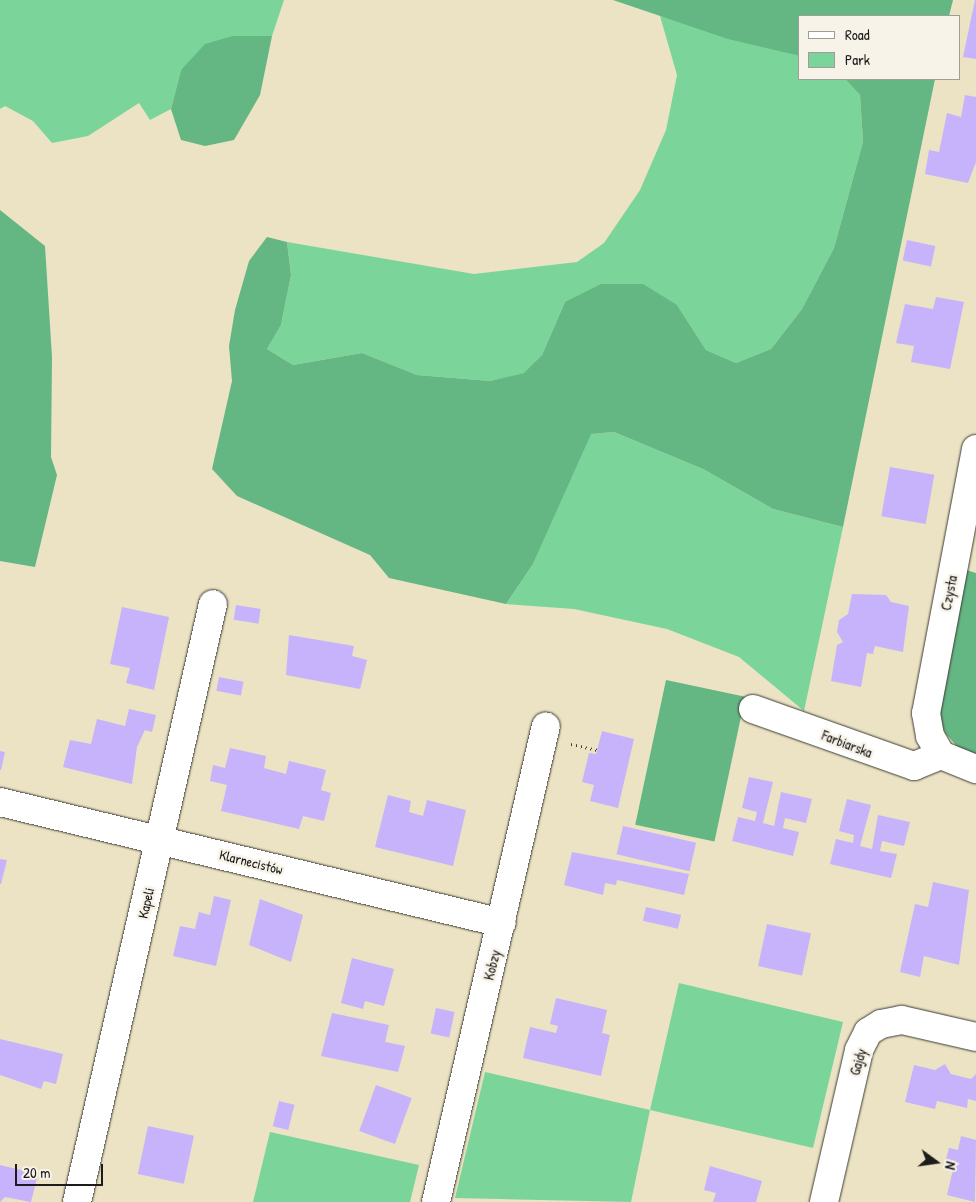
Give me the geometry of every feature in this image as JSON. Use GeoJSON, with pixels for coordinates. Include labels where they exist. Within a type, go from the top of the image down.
{"type":"FeatureCollection","features":[{"type":"Feature","properties":{"kind":"street","name":"Czysta"},"geometry":{"type":"LineString","coordinates":[[936,746],[926,713],[976,450]]}},
{"type":"Feature","properties":{"kind":"street","name":"Kapeli"},"geometry":{"type":"LineString","coordinates":[[77,1202],[213,604]]}},
{"type":"Feature","properties":{"kind":"street","name":"Farbiarska"},"geometry":{"type":"LineString","coordinates":[[752,709],[914,766],[936,746]]}},
{"type":"Feature","properties":{"kind":"street","name":"Kobzy"},"geometry":{"type":"LineString","coordinates":[[436,1202],[502,923],[555,735]]}},
{"type":"Feature","properties":{"kind":"street"},"geometry":{"type":"LineString","coordinates":[[936,746],[976,769]]}},
{"type":"Feature","properties":{"kind":"street","name":"Klarnecistów"},"geometry":{"type":"LineString","coordinates":[[0,802],[502,923]]}},
{"type":"Feature","properties":{"kind":"street","name":"Gajdy"},"geometry":{"type":"LineString","coordinates":[[824,1202],[860,1050],[868,1032],[880,1024],[902,1020],[976,1037]]}},
{"type":"Feature","properties":{"kind":"path"},"geometry":{"type":"LineString","coordinates":[[555,735],[597,750]]}},
{"type":"Feature","properties":{"kind":"green space"},"geometry":{"type":"Polygon","coordinates":[[[0,0],[284,0],[272,36],[233,36],[181,70],[171,109],[150,120],[139,103],[88,136],[52,143],[33,121],[5,106],[0,109],[0,0]]]}},
{"type":"Feature","properties":{"kind":"green space"},"geometry":{"type":"Polygon","coordinates":[[[613,0],[953,0],[949,15],[798,15],[798,56],[728,39],[613,0]]]}},
{"type":"Feature","properties":{"kind":"green space"},"geometry":{"type":"Polygon","coordinates":[[[660,16],[798,55],[798,80],[846,80],[860,95],[863,142],[834,248],[802,309],[771,349],[736,363],[706,350],[677,305],[565,302],[542,355],[525,373],[490,381],[417,375],[362,353],[293,365],[267,349],[281,325],[291,275],[287,242],[474,274],[577,262],[604,243],[640,190],[666,130],[677,75],[660,16]]]}},
{"type":"Feature","properties":{"kind":"green space"},"geometry":{"type":"Polygon","coordinates":[[[233,36],[272,36],[260,95],[234,140],[205,146],[181,140],[171,109],[181,70],[205,44],[233,36]]]}},
{"type":"Feature","properties":{"kind":"green space"},"geometry":{"type":"Polygon","coordinates":[[[846,80],[935,80],[843,527],[773,509],[703,469],[614,432],[591,434],[533,564],[506,604],[389,578],[370,555],[237,496],[212,469],[232,381],[229,346],[235,310],[249,261],[267,237],[287,242],[291,275],[281,325],[267,349],[293,365],[362,353],[417,375],[490,381],[524,373],[542,355],[565,302],[601,284],[643,284],[677,305],[706,350],[736,363],[771,349],[802,309],[834,248],[863,142],[860,95],[846,80]]]}},
{"type":"Feature","properties":{"kind":"green space"},"geometry":{"type":"Polygon","coordinates":[[[0,210],[45,246],[52,357],[51,457],[57,475],[35,567],[0,561],[0,210]]]}},
{"type":"Feature","properties":{"kind":"green space"},"geometry":{"type":"Polygon","coordinates":[[[614,432],[703,469],[773,509],[843,527],[804,711],[739,657],[667,629],[574,609],[506,604],[533,564],[590,434],[614,432]]]}},
{"type":"Feature","properties":{"kind":"green space"},"geometry":{"type":"Polygon","coordinates":[[[963,569],[976,573],[976,757],[964,754],[946,734],[935,711],[963,569]]]}},
{"type":"Feature","properties":{"kind":"green space"},"geometry":{"type":"Polygon","coordinates":[[[666,680],[745,697],[714,842],[635,825],[666,680]]]}},
{"type":"Feature","properties":{"kind":"green space"},"geometry":{"type":"Polygon","coordinates":[[[679,983],[843,1022],[813,1148],[650,1110],[679,983]]]}},
{"type":"Feature","properties":{"kind":"green space"},"geometry":{"type":"Polygon","coordinates":[[[485,1072],[650,1110],[631,1202],[455,1198],[485,1072]]]}},
{"type":"Feature","properties":{"kind":"green space"},"geometry":{"type":"Polygon","coordinates":[[[270,1132],[419,1165],[410,1202],[253,1202],[270,1132]]]}},
{"type":"Feature","properties":{"kind":"building"},"geometry":{"type":"Polygon","coordinates":[[[976,0],[976,59],[963,57],[976,0]]]}},
{"type":"Feature","properties":{"kind":"building"},"geometry":{"type":"Polygon","coordinates":[[[965,95],[976,97],[976,162],[968,183],[925,174],[929,150],[939,152],[947,113],[961,117],[965,95]]]}},
{"type":"Feature","properties":{"kind":"building"},"geometry":{"type":"Polygon","coordinates":[[[907,240],[935,246],[931,267],[903,261],[907,240]]]}},
{"type":"Feature","properties":{"kind":"building"},"geometry":{"type":"Polygon","coordinates":[[[936,297],[964,302],[950,369],[911,362],[914,346],[896,343],[905,304],[933,309],[936,297]]]}},
{"type":"Feature","properties":{"kind":"building"},"geometry":{"type":"Polygon","coordinates":[[[890,467],[934,475],[926,524],[881,516],[890,467]]]}},
{"type":"Feature","properties":{"kind":"building"},"geometry":{"type":"Polygon","coordinates":[[[852,594],[886,595],[891,602],[909,606],[903,652],[875,646],[873,654],[867,653],[861,687],[831,681],[837,645],[843,642],[837,632],[839,620],[848,614],[852,594]]]}},
{"type":"Feature","properties":{"kind":"building"},"geometry":{"type":"Polygon","coordinates":[[[236,605],[261,609],[258,624],[234,620],[236,605]]]}},
{"type":"Feature","properties":{"kind":"building"},"geometry":{"type":"Polygon","coordinates":[[[122,607],[169,617],[154,690],[126,683],[130,668],[110,664],[122,607]]]}},
{"type":"Feature","properties":{"kind":"building"},"geometry":{"type":"Polygon","coordinates":[[[289,635],[354,646],[352,656],[367,660],[360,689],[286,675],[289,635]]]}},
{"type":"Feature","properties":{"kind":"building"},"geometry":{"type":"Polygon","coordinates":[[[219,677],[244,682],[241,696],[216,691],[219,677]]]}},
{"type":"Feature","properties":{"kind":"building"},"geometry":{"type":"Polygon","coordinates":[[[129,709],[156,715],[152,732],[145,730],[137,747],[132,784],[63,767],[70,740],[91,744],[97,719],[125,726],[129,709]]]}},
{"type":"Feature","properties":{"kind":"building"},"geometry":{"type":"Polygon","coordinates":[[[602,731],[634,739],[618,808],[590,801],[594,785],[582,782],[589,753],[596,754],[602,731]]]}},
{"type":"Feature","properties":{"kind":"building"},"geometry":{"type":"Polygon","coordinates":[[[230,748],[266,756],[264,768],[286,774],[289,761],[326,770],[321,790],[331,793],[324,821],[303,816],[299,829],[221,811],[227,785],[210,781],[213,765],[225,768],[230,748]]]}},
{"type":"Feature","properties":{"kind":"building"},"geometry":{"type":"Polygon","coordinates":[[[0,751],[5,752],[1,770],[0,770],[0,751]]]}},
{"type":"Feature","properties":{"kind":"building"},"geometry":{"type":"Polygon","coordinates":[[[749,777],[773,782],[763,823],[774,826],[781,792],[812,799],[806,823],[785,818],[783,828],[799,832],[793,856],[732,841],[738,817],[755,821],[757,812],[742,808],[749,777]]]}},
{"type":"Feature","properties":{"kind":"building"},"geometry":{"type":"Polygon","coordinates":[[[388,795],[411,801],[409,812],[423,816],[427,800],[466,810],[453,866],[375,847],[388,795]]]}},
{"type":"Feature","properties":{"kind":"building"},"geometry":{"type":"Polygon","coordinates":[[[847,799],[871,805],[860,846],[872,849],[878,815],[910,822],[904,846],[882,841],[880,851],[897,854],[891,878],[830,864],[836,839],[853,843],[854,835],[839,831],[847,799]]]}},
{"type":"Feature","properties":{"kind":"building"},"geometry":{"type":"Polygon","coordinates":[[[623,826],[696,843],[690,871],[616,854],[623,826]]]}},
{"type":"Feature","properties":{"kind":"building"},"geometry":{"type":"Polygon","coordinates":[[[572,852],[689,874],[684,895],[617,880],[616,885],[605,883],[603,895],[564,885],[572,852]]]}},
{"type":"Feature","properties":{"kind":"building"},"geometry":{"type":"Polygon","coordinates":[[[0,859],[7,860],[1,884],[0,884],[0,859]]]}},
{"type":"Feature","properties":{"kind":"building"},"geometry":{"type":"Polygon","coordinates":[[[933,882],[969,890],[959,965],[924,956],[920,977],[900,972],[915,904],[928,907],[933,882]]]}},
{"type":"Feature","properties":{"kind":"building"},"geometry":{"type":"Polygon","coordinates":[[[214,896],[231,900],[216,966],[173,956],[180,926],[195,929],[199,912],[210,915],[214,896]]]}},
{"type":"Feature","properties":{"kind":"building"},"geometry":{"type":"Polygon","coordinates":[[[260,899],[303,915],[291,962],[249,945],[260,899]]]}},
{"type":"Feature","properties":{"kind":"building"},"geometry":{"type":"Polygon","coordinates":[[[646,907],[681,915],[678,929],[643,921],[646,907]]]}},
{"type":"Feature","properties":{"kind":"building"},"geometry":{"type":"Polygon","coordinates":[[[767,924],[811,933],[802,975],[758,966],[767,924]]]}},
{"type":"Feature","properties":{"kind":"building"},"geometry":{"type":"Polygon","coordinates":[[[352,958],[394,969],[384,1006],[365,1001],[363,1009],[341,1003],[352,958]]]}},
{"type":"Feature","properties":{"kind":"building"},"geometry":{"type":"Polygon","coordinates":[[[556,998],[607,1010],[602,1033],[610,1035],[601,1076],[523,1058],[530,1027],[556,1033],[558,1026],[550,1024],[556,998]]]}},
{"type":"Feature","properties":{"kind":"building"},"geometry":{"type":"Polygon","coordinates":[[[436,1008],[455,1012],[449,1037],[431,1033],[436,1008]]]}},
{"type":"Feature","properties":{"kind":"building"},"geometry":{"type":"Polygon","coordinates":[[[332,1013],[389,1025],[385,1042],[405,1046],[398,1072],[321,1056],[332,1013]]]}},
{"type":"Feature","properties":{"kind":"building"},"geometry":{"type":"Polygon","coordinates":[[[0,1039],[63,1054],[56,1084],[44,1081],[41,1089],[0,1075],[0,1039]]]}},
{"type":"Feature","properties":{"kind":"building"},"geometry":{"type":"Polygon","coordinates":[[[945,1064],[951,1074],[971,1079],[976,1074],[976,1101],[968,1099],[967,1108],[937,1101],[935,1109],[905,1102],[914,1065],[935,1070],[945,1064]]]}},
{"type":"Feature","properties":{"kind":"building"},"geometry":{"type":"Polygon","coordinates":[[[376,1085],[412,1098],[395,1144],[359,1131],[376,1085]]]}},
{"type":"Feature","properties":{"kind":"building"},"geometry":{"type":"Polygon","coordinates":[[[279,1101],[295,1105],[288,1130],[273,1126],[279,1101]]]}},
{"type":"Feature","properties":{"kind":"building"},"geometry":{"type":"Polygon","coordinates":[[[148,1126],[194,1136],[184,1184],[138,1174],[148,1126]]]}},
{"type":"Feature","properties":{"kind":"building"},"geometry":{"type":"Polygon","coordinates":[[[961,1136],[976,1140],[975,1202],[947,1195],[955,1161],[946,1159],[949,1148],[958,1150],[961,1136]]]}},
{"type":"Feature","properties":{"kind":"building"},"geometry":{"type":"Polygon","coordinates":[[[0,1165],[38,1174],[31,1202],[5,1197],[0,1202],[0,1165]]]}},
{"type":"Feature","properties":{"kind":"building"},"geometry":{"type":"Polygon","coordinates":[[[710,1166],[762,1181],[756,1202],[713,1202],[716,1193],[704,1190],[710,1166]]]}}]}
